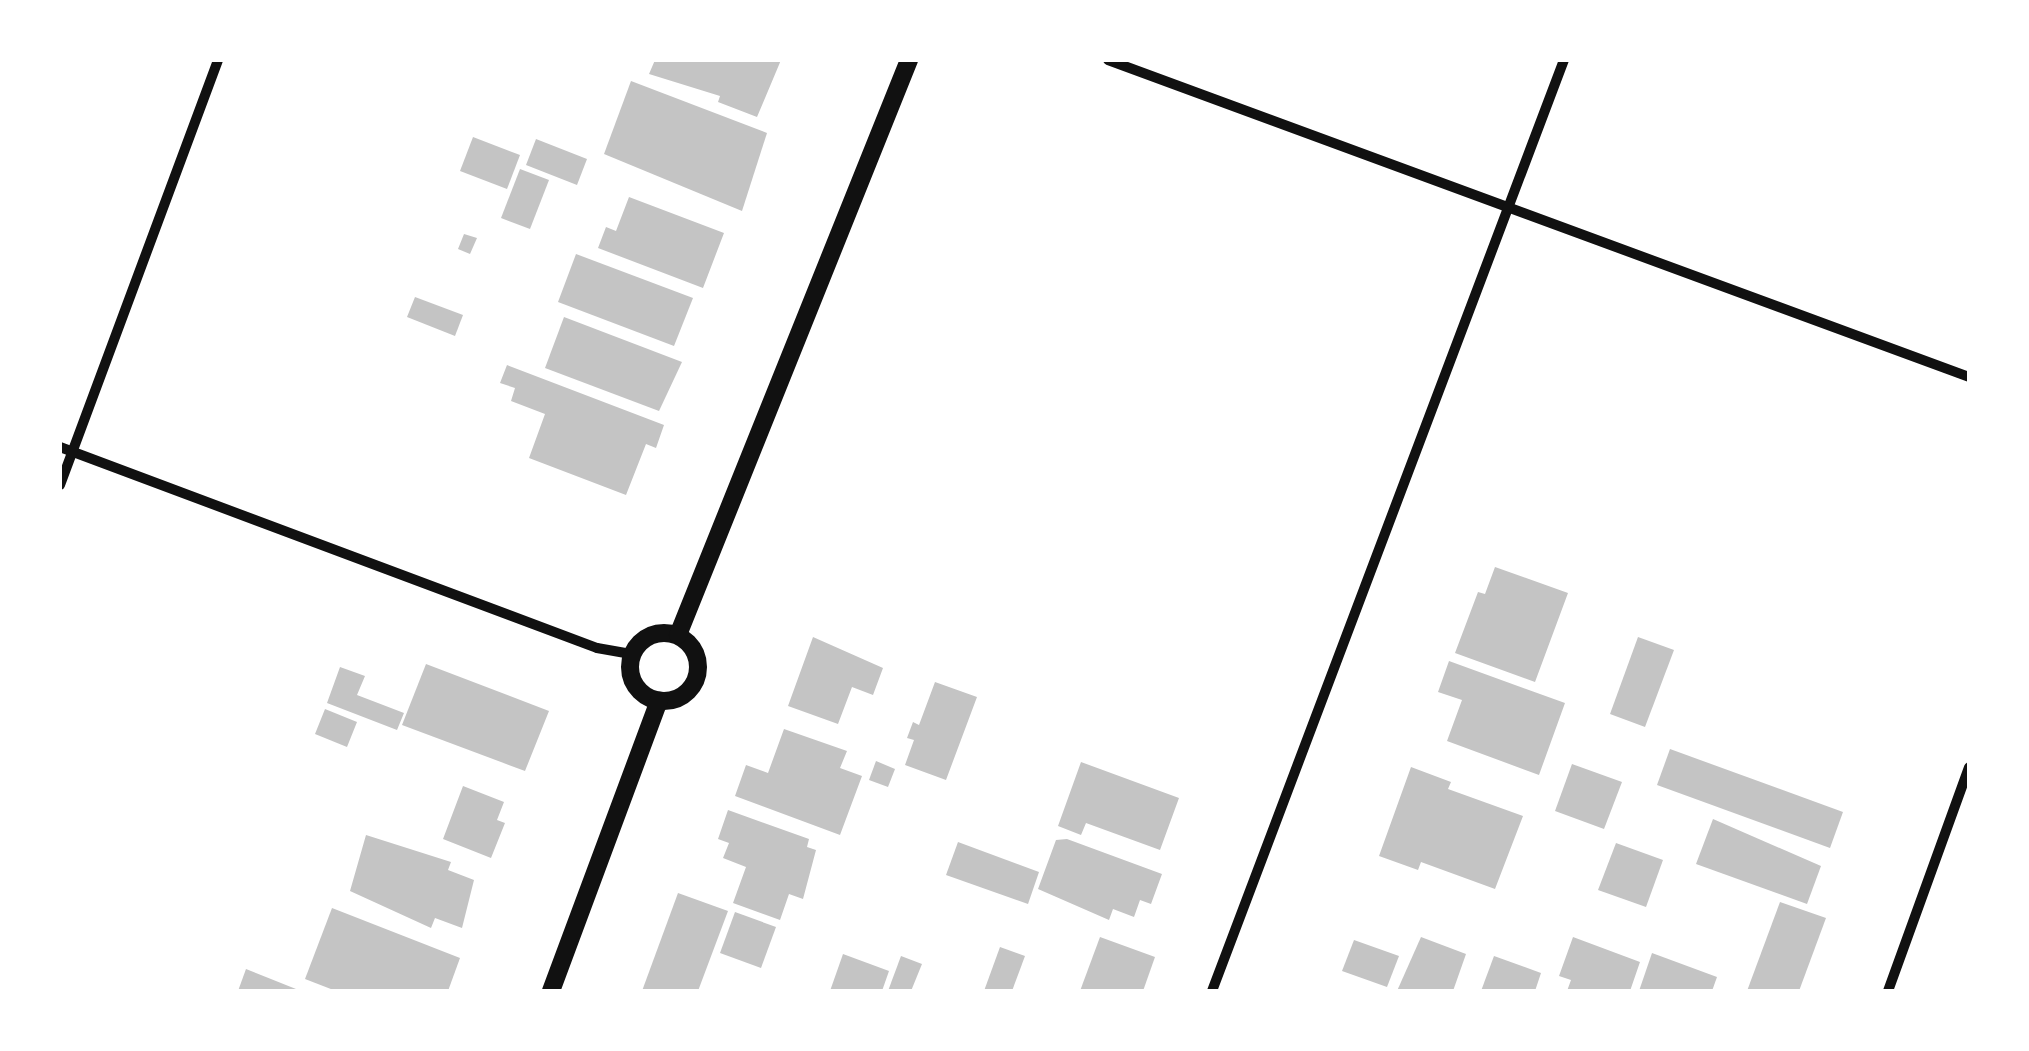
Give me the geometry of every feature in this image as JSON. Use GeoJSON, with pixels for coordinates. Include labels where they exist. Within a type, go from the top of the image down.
{"type":"FeatureCollection","features":[{"type":"Feature","properties":{"kind":"street"},"geometry":{"type":"LineString","coordinates":[[60,485],[218,60]]}},
{"type":"Feature","properties":{"kind":"street"},"geometry":{"type":"LineString","coordinates":[[678,636],[909,60]]}},
{"type":"Feature","properties":{"kind":"street"},"geometry":{"type":"LineString","coordinates":[[1108,60],[1969,377]]}},
{"type":"Feature","properties":{"kind":"street"},"geometry":{"type":"LineString","coordinates":[[1212,991],[1564,60]]}},
{"type":"Feature","properties":{"kind":"street"},"geometry":{"type":"LineString","coordinates":[[60,447],[597,648],[632,654]]}},
{"type":"Feature","properties":{"kind":"street"},"geometry":{"type":"LineString","coordinates":[[651,635],[678,636],[696,654],[696,680],[684,695],[659,700],[634,684],[632,654],[651,635]]}},
{"type":"Feature","properties":{"kind":"street"},"geometry":{"type":"LineString","coordinates":[[551,991],[659,700]]}},
{"type":"Feature","properties":{"kind":"street"},"geometry":{"type":"LineString","coordinates":[[1888,991],[1969,767]]}},
{"type":"Feature","properties":{"kind":"building"},"geometry":{"type":"Polygon","coordinates":[[[655,60],[781,60],[757,117],[718,102],[720,96],[649,74],[655,60]]]}},
{"type":"Feature","properties":{"kind":"building"},"geometry":{"type":"Polygon","coordinates":[[[631,81],[767,133],[742,211],[604,154],[631,81]]]}},
{"type":"Feature","properties":{"kind":"building"},"geometry":{"type":"Polygon","coordinates":[[[473,137],[520,155],[507,189],[460,171],[473,137]]]}},
{"type":"Feature","properties":{"kind":"building"},"geometry":{"type":"Polygon","coordinates":[[[536,139],[587,159],[577,185],[526,165],[536,139]]]}},
{"type":"Feature","properties":{"kind":"building"},"geometry":{"type":"Polygon","coordinates":[[[520,169],[549,180],[530,229],[501,218],[520,169]]]}},
{"type":"Feature","properties":{"kind":"building"},"geometry":{"type":"Polygon","coordinates":[[[629,197],[724,233],[703,288],[598,248],[606,227],[616,231],[629,197]]]}},
{"type":"Feature","properties":{"kind":"building"},"geometry":{"type":"Polygon","coordinates":[[[464,234],[477,238],[470,254],[458,249],[464,234]]]}},
{"type":"Feature","properties":{"kind":"building"},"geometry":{"type":"Polygon","coordinates":[[[576,254],[693,298],[674,346],[558,302],[576,254]]]}},
{"type":"Feature","properties":{"kind":"building"},"geometry":{"type":"Polygon","coordinates":[[[415,297],[463,315],[455,336],[407,317],[415,297]]]}},
{"type":"Feature","properties":{"kind":"building"},"geometry":{"type":"Polygon","coordinates":[[[564,317],[682,362],[659,411],[545,368],[564,317]]]}},
{"type":"Feature","properties":{"kind":"building"},"geometry":{"type":"Polygon","coordinates":[[[507,365],[664,425],[656,448],[646,444],[626,495],[529,458],[545,414],[511,401],[515,388],[500,383],[507,365]]]}},
{"type":"Feature","properties":{"kind":"building"},"geometry":{"type":"Polygon","coordinates":[[[1495,567],[1568,593],[1535,682],[1455,653],[1478,592],[1485,594],[1495,567]]]}},
{"type":"Feature","properties":{"kind":"building"},"geometry":{"type":"Polygon","coordinates":[[[813,637],[883,668],[873,695],[852,687],[838,724],[788,706],[813,637]]]}},
{"type":"Feature","properties":{"kind":"building"},"geometry":{"type":"Polygon","coordinates":[[[1638,637],[1674,650],[1645,727],[1610,714],[1638,637]]]}},
{"type":"Feature","properties":{"kind":"building"},"geometry":{"type":"Polygon","coordinates":[[[1449,661],[1565,703],[1539,775],[1447,741],[1462,700],[1438,692],[1449,661]]]}},
{"type":"Feature","properties":{"kind":"building"},"geometry":{"type":"Polygon","coordinates":[[[426,664],[549,711],[525,771],[402,725],[426,664]]]}},
{"type":"Feature","properties":{"kind":"building"},"geometry":{"type":"Polygon","coordinates":[[[340,667],[365,676],[357,695],[404,713],[397,730],[327,703],[340,667]]]}},
{"type":"Feature","properties":{"kind":"building"},"geometry":{"type":"Polygon","coordinates":[[[935,682],[977,697],[946,780],[905,765],[914,740],[907,738],[913,722],[919,725],[935,682]]]}},
{"type":"Feature","properties":{"kind":"building"},"geometry":{"type":"Polygon","coordinates":[[[325,709],[357,722],[347,747],[315,734],[325,709]]]}},
{"type":"Feature","properties":{"kind":"building"},"geometry":{"type":"Polygon","coordinates":[[[784,729],[847,751],[840,768],[862,776],[840,835],[735,796],[746,765],[768,773],[784,729]]]}},
{"type":"Feature","properties":{"kind":"building"},"geometry":{"type":"Polygon","coordinates":[[[1670,749],[1843,812],[1830,848],[1657,785],[1670,749]]]}},
{"type":"Feature","properties":{"kind":"building"},"geometry":{"type":"Polygon","coordinates":[[[876,761],[895,769],[888,787],[869,780],[876,761]]]}},
{"type":"Feature","properties":{"kind":"building"},"geometry":{"type":"Polygon","coordinates":[[[1081,762],[1179,798],[1160,850],[1086,823],[1081,835],[1058,826],[1081,762]]]}},
{"type":"Feature","properties":{"kind":"building"},"geometry":{"type":"Polygon","coordinates":[[[1572,764],[1622,782],[1604,829],[1555,811],[1572,764]]]}},
{"type":"Feature","properties":{"kind":"building"},"geometry":{"type":"Polygon","coordinates":[[[1411,767],[1451,782],[1448,789],[1523,816],[1495,889],[1421,862],[1418,870],[1379,856],[1411,767]]]}},
{"type":"Feature","properties":{"kind":"building"},"geometry":{"type":"Polygon","coordinates":[[[463,786],[504,802],[497,820],[505,823],[491,858],[443,839],[463,786]]]}},
{"type":"Feature","properties":{"kind":"building"},"geometry":{"type":"Polygon","coordinates":[[[728,810],[809,839],[807,847],[816,850],[803,899],[789,894],[780,920],[733,903],[746,867],[723,858],[729,843],[718,839],[728,810]]]}},
{"type":"Feature","properties":{"kind":"building"},"geometry":{"type":"Polygon","coordinates":[[[1713,819],[1821,866],[1807,904],[1696,864],[1713,819]]]}},
{"type":"Feature","properties":{"kind":"building"},"geometry":{"type":"Polygon","coordinates":[[[366,835],[451,862],[448,870],[474,880],[462,928],[435,918],[431,928],[350,891],[366,835]]]}},
{"type":"Feature","properties":{"kind":"building"},"geometry":{"type":"Polygon","coordinates":[[[1067,839],[1162,874],[1151,904],[1140,900],[1134,917],[1113,909],[1109,920],[1038,889],[1056,840],[1067,839]]]}},
{"type":"Feature","properties":{"kind":"building"},"geometry":{"type":"Polygon","coordinates":[[[958,842],[1039,872],[1028,904],[946,875],[958,842]]]}},
{"type":"Feature","properties":{"kind":"building"},"geometry":{"type":"Polygon","coordinates":[[[1616,843],[1663,860],[1646,907],[1598,890],[1616,843]]]}},
{"type":"Feature","properties":{"kind":"building"},"geometry":{"type":"Polygon","coordinates":[[[678,893],[728,911],[698,991],[642,991],[678,893]]]}},
{"type":"Feature","properties":{"kind":"building"},"geometry":{"type":"Polygon","coordinates":[[[1780,902],[1826,918],[1799,991],[1747,991],[1780,902]]]}},
{"type":"Feature","properties":{"kind":"building"},"geometry":{"type":"Polygon","coordinates":[[[332,908],[460,958],[448,991],[336,991],[305,979],[332,908]]]}},
{"type":"Feature","properties":{"kind":"building"},"geometry":{"type":"Polygon","coordinates":[[[735,912],[776,927],[761,968],[720,953],[735,912]]]}},
{"type":"Feature","properties":{"kind":"building"},"geometry":{"type":"Polygon","coordinates":[[[1100,937],[1155,957],[1143,991],[1080,991],[1100,937]]]}},
{"type":"Feature","properties":{"kind":"building"},"geometry":{"type":"Polygon","coordinates":[[[1421,937],[1466,954],[1453,991],[1397,991],[1421,937]]]}},
{"type":"Feature","properties":{"kind":"building"},"geometry":{"type":"Polygon","coordinates":[[[1573,937],[1640,962],[1630,991],[1567,991],[1571,980],[1559,976],[1573,937]]]}},
{"type":"Feature","properties":{"kind":"building"},"geometry":{"type":"Polygon","coordinates":[[[1354,940],[1399,956],[1387,987],[1342,971],[1354,940]]]}},
{"type":"Feature","properties":{"kind":"building"},"geometry":{"type":"Polygon","coordinates":[[[1000,947],[1025,956],[1012,991],[984,991],[1000,947]]]}},
{"type":"Feature","properties":{"kind":"building"},"geometry":{"type":"Polygon","coordinates":[[[1652,953],[1717,977],[1712,991],[1639,991],[1652,953]]]}},
{"type":"Feature","properties":{"kind":"building"},"geometry":{"type":"Polygon","coordinates":[[[843,954],[889,971],[882,991],[830,991],[843,954]]]}},
{"type":"Feature","properties":{"kind":"building"},"geometry":{"type":"Polygon","coordinates":[[[901,956],[922,964],[911,991],[888,991],[901,956]]]}},
{"type":"Feature","properties":{"kind":"building"},"geometry":{"type":"Polygon","coordinates":[[[1494,956],[1541,973],[1535,991],[1481,991],[1494,956]]]}},
{"type":"Feature","properties":{"kind":"building"},"geometry":{"type":"Polygon","coordinates":[[[246,969],[301,991],[238,991],[246,969]]]}}]}
